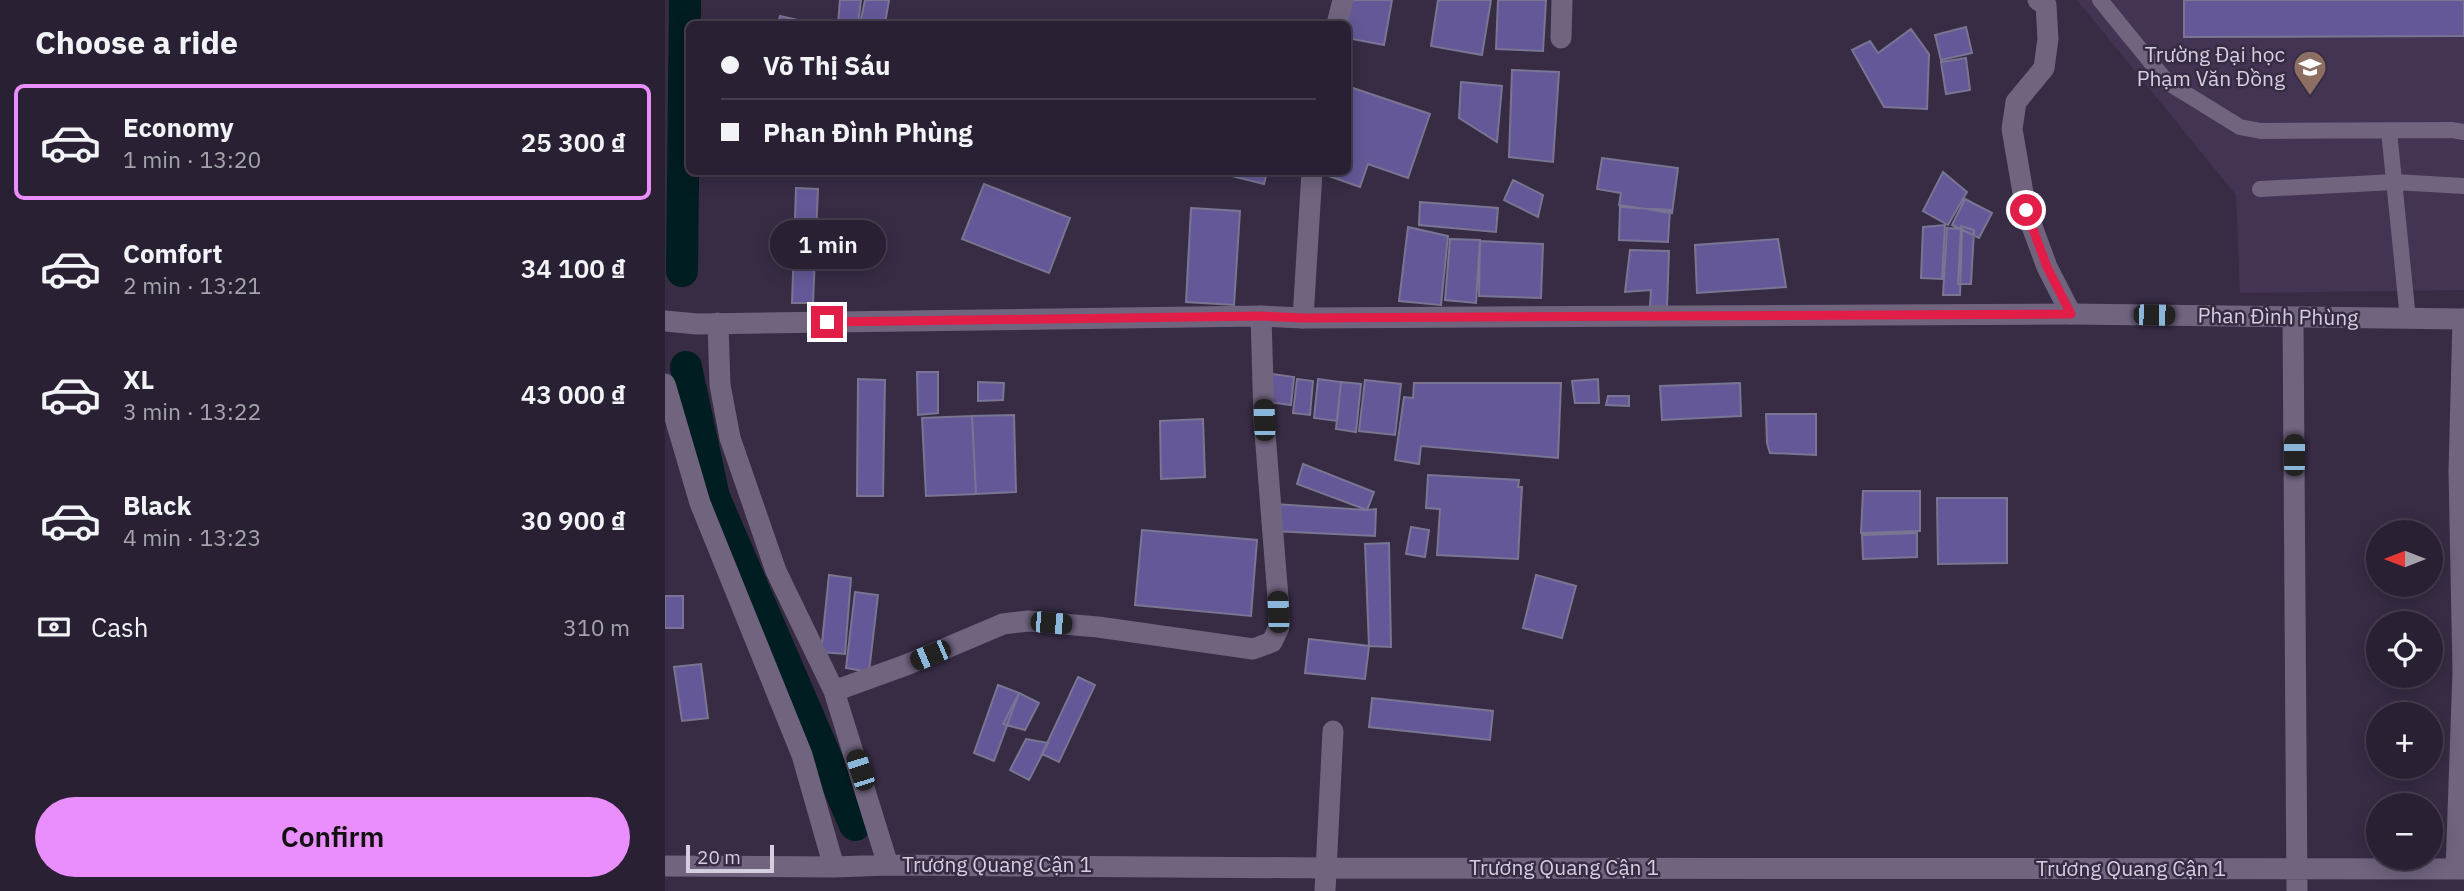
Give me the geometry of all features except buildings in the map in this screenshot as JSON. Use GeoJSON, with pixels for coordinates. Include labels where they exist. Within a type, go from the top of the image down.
{"type":"FeatureCollection","features":[{"type":"Feature","properties":{"kind":"street"},"geometry":{"type":"LineString","coordinates":[[1338,21],[1342,0]]}},
{"type":"Feature","properties":{"kind":"street"},"geometry":{"type":"LineString","coordinates":[[1561,38],[1562,0]]}},
{"type":"Feature","properties":{"kind":"street"},"geometry":{"type":"LineString","coordinates":[[2038,0],[2046,5],[2048,39],[2045,68],[2016,102],[2012,128],[2026,210],[2047,267],[2071,314]]}},
{"type":"Feature","properties":{"kind":"street"},"geometry":{"type":"LineString","coordinates":[[1303,318],[1312,175]]}},
{"type":"Feature","properties":{"kind":"street","name":"Phan Đình Phùng"},"geometry":{"type":"LineString","coordinates":[[665,321],[718,323],[1261,316],[1303,318],[2071,314],[2464,319]]}},
{"type":"Feature","properties":{"kind":"street"},"geometry":{"type":"LineString","coordinates":[[834,691],[906,665],[1003,624],[1028,621],[1098,626],[1254,649],[1272,642],[1279,626],[1264,420],[1261,316]]}},
{"type":"Feature","properties":{"kind":"street"},"geometry":{"type":"LineString","coordinates":[[2293,318],[2297,891]]}},
{"type":"Feature","properties":{"kind":"street"},"geometry":{"type":"LineString","coordinates":[[2460,869],[2463,672],[2459,471],[2464,319]]}},
{"type":"Feature","properties":{"kind":"street"},"geometry":{"type":"LineString","coordinates":[[718,323],[720,385],[730,438],[776,571],[834,691],[888,864]]}},
{"type":"Feature","properties":{"kind":"street"},"geometry":{"type":"LineString","coordinates":[[665,384],[700,503],[802,755],[834,867]]}},
{"type":"Feature","properties":{"kind":"street"},"geometry":{"type":"LineString","coordinates":[[1325,891],[1333,732]]}},
{"type":"Feature","properties":{"kind":"street","name":"Trương Quang Cận 1"},"geometry":{"type":"LineString","coordinates":[[665,866],[834,867],[888,864],[1325,868],[2460,869]]}},
{"type":"Feature","properties":{"kind":"lane"},"geometry":{"type":"LineString","coordinates":[[2100,0],[2167,82],[2240,127],[2261,131],[2464,132]]}},
{"type":"Feature","properties":{"kind":"lane"},"geometry":{"type":"LineString","coordinates":[[2389,131],[2408,318]]}},
{"type":"Feature","properties":{"kind":"lane"},"geometry":{"type":"LineString","coordinates":[[2260,189],[2395,182],[2464,186]]}},
{"type":"Feature","properties":{"kind":"shaded area","name":"Trường Đại học Phạm Văn Đồng"},"geometry":{"type":"Polygon","coordinates":[[[2077,0],[2464,0],[2464,290],[2240,293],[2236,195],[2077,0]]]}},
{"type":"Feature","properties":{"kind":"waterway"},"geometry":{"type":"LineString","coordinates":[[682,271],[685,0]]}},
{"type":"Feature","properties":{"kind":"waterway"},"geometry":{"type":"LineString","coordinates":[[686,367],[714,497],[855,825]]}},
{"type":"Feature","properties":{"kind":"place","name":"Trường Đại học Phạm Văn Đồng"},"geometry":{"type":"Point","coordinates":[2310,97]}},
{"type":"Feature","properties":{"kind":"route"},"geometry":{"type":"LineString","coordinates":[[827,322],[1261,316],[1303,318],[2071,314],[2047,267],[2026,210]]}}]}
